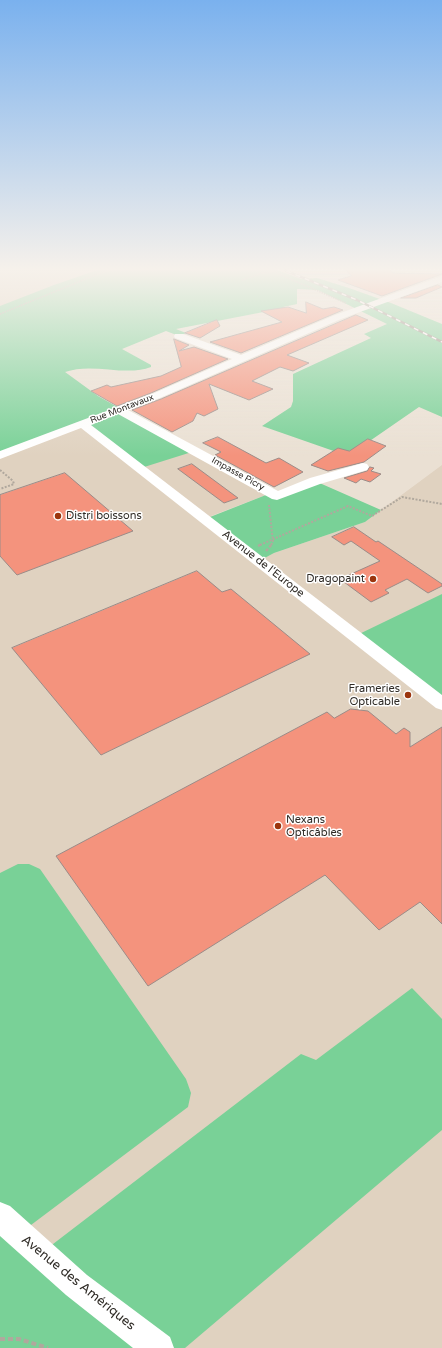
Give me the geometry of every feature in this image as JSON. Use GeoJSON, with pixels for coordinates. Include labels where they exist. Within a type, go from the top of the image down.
{"type":"FeatureCollection","features":[{"type":"Feature","properties":{"kind":"street","name":"Rue Montavaux"},"geometry":{"type":"LineString","coordinates":[[0,455],[184,385],[311,330]]}},
{"type":"Feature","properties":{"kind":"street"},"geometry":{"type":"LineString","coordinates":[[180,336],[242,359]]}},
{"type":"Feature","properties":{"kind":"street","name":"Impasse Picry"},"geometry":{"type":"LineString","coordinates":[[119,410],[277,496],[314,481],[363,467]]}},
{"type":"Feature","properties":{"kind":"street","name":"Avenue de l'Europe"},"geometry":{"type":"LineString","coordinates":[[83,424],[442,704]]}},
{"type":"Feature","properties":{"kind":"street","name":"Avenue des Amériques"},"geometry":{"type":"LineString","coordinates":[[0,1216],[40,1254],[159,1348]]}},
{"type":"Feature","properties":{"kind":"path"},"geometry":{"type":"LineString","coordinates":[[0,470],[13,481],[14,484],[0,489]]}},
{"type":"Feature","properties":{"kind":"path"},"geometry":{"type":"LineString","coordinates":[[0,474],[4,473]]}},
{"type":"Feature","properties":{"kind":"path"},"geometry":{"type":"LineString","coordinates":[[250,554],[268,550],[271,546],[272,539],[269,503],[277,496]]}},
{"type":"Feature","properties":{"kind":"path"},"geometry":{"type":"LineString","coordinates":[[250,554],[272,539],[348,506],[372,516],[402,497],[442,504]]}},
{"type":"Feature","properties":{"kind":"path"},"geometry":{"type":"LineString","coordinates":[[0,1339],[19,1339],[48,1348]]}},
{"type":"Feature","properties":{"kind":"shaded area"},"geometry":{"type":"Polygon","coordinates":[[[0,330],[139,330],[71,363],[65,372],[117,411],[271,493],[211,516],[266,557],[365,522],[442,465],[442,1348],[0,1348],[0,330]]]}},
{"type":"Feature","properties":{"kind":"green space"},"geometry":{"type":"Polygon","coordinates":[[[0,330],[178,330],[186,333],[179,336],[166,331],[122,349],[151,365],[151,367],[131,371],[86,368],[65,372],[98,396],[195,451],[141,468],[83,424],[0,455],[0,330]]]}},
{"type":"Feature","properties":{"kind":"green space"},"geometry":{"type":"Polygon","coordinates":[[[373,330],[442,330],[442,417],[419,407],[348,456],[262,426],[291,407],[293,401],[293,374],[371,338],[364,334],[373,330]]]}},
{"type":"Feature","properties":{"kind":"green space"},"geometry":{"type":"Polygon","coordinates":[[[315,481],[381,510],[365,522],[274,553],[259,561],[205,519],[271,493],[277,495],[315,481]]]}},
{"type":"Feature","properties":{"kind":"green space"},"geometry":{"type":"Polygon","coordinates":[[[442,594],[442,704],[355,636],[442,594]]]}},
{"type":"Feature","properties":{"kind":"green space"},"geometry":{"type":"Polygon","coordinates":[[[18,864],[29,864],[40,869],[186,1079],[191,1093],[188,1107],[19,1234],[40,1254],[301,1054],[316,1060],[412,988],[442,1019],[442,1130],[185,1348],[0,1348],[0,873],[18,864]]]}},
{"type":"Feature","properties":{"kind":"building"},"geometry":{"type":"Polygon","coordinates":[[[193,330],[213,330],[200,338],[185,333],[193,330]]]}},
{"type":"Feature","properties":{"kind":"building"},"geometry":{"type":"Polygon","coordinates":[[[254,330],[296,330],[241,353],[210,342],[254,330]]]}},
{"type":"Feature","properties":{"kind":"building"},"geometry":{"type":"Polygon","coordinates":[[[321,330],[345,330],[287,355],[309,363],[293,371],[280,367],[252,381],[273,389],[249,400],[209,384],[218,409],[204,416],[197,413],[193,421],[172,432],[132,410],[321,330]]]}},
{"type":"Feature","properties":{"kind":"building"},"geometry":{"type":"Polygon","coordinates":[[[174,339],[189,345],[179,351],[194,347],[228,359],[151,393],[117,406],[91,391],[107,385],[111,387],[161,376],[181,367],[174,339]]]}},
{"type":"Feature","properties":{"kind":"building"},"geometry":{"type":"Polygon","coordinates":[[[218,437],[266,463],[279,458],[303,472],[274,487],[215,455],[221,452],[203,443],[218,437]]]}},
{"type":"Feature","properties":{"kind":"building"},"geometry":{"type":"Polygon","coordinates":[[[368,439],[386,446],[364,462],[328,471],[311,465],[338,448],[349,451],[368,439]]]}},
{"type":"Feature","properties":{"kind":"building"},"geometry":{"type":"Polygon","coordinates":[[[192,464],[238,498],[224,503],[178,469],[192,464]]]}},
{"type":"Feature","properties":{"kind":"building"},"geometry":{"type":"Polygon","coordinates":[[[370,467],[374,468],[371,471],[381,474],[370,482],[361,479],[356,483],[344,478],[367,471],[370,467]]]}},
{"type":"Feature","properties":{"kind":"building","name":"Distri boissons"},"geometry":{"type":"Polygon","coordinates":[[[65,473],[133,531],[17,575],[0,556],[0,495],[65,473]]]}},
{"type":"Feature","properties":{"kind":"building"},"geometry":{"type":"Polygon","coordinates":[[[354,527],[376,542],[378,541],[442,584],[442,586],[428,593],[407,579],[385,590],[389,593],[371,602],[340,579],[380,561],[351,541],[344,545],[332,537],[354,527]]]}},
{"type":"Feature","properties":{"kind":"building"},"geometry":{"type":"Polygon","coordinates":[[[197,571],[222,592],[231,589],[310,654],[101,755],[12,648],[197,571]]]}},
{"type":"Feature","properties":{"kind":"building","name":"Nexans Opticâbles"},"geometry":{"type":"Polygon","coordinates":[[[351,709],[368,711],[396,734],[404,728],[410,732],[410,747],[442,727],[442,924],[420,902],[379,930],[325,875],[148,986],[56,856],[327,712],[334,718],[351,709]]]}},
{"type":"Feature","properties":{"kind":"railway"},"geometry":{"type":"LineString","coordinates":[[418,330],[442,342]]}},
{"type":"Feature","properties":{"kind":"place","name":"Distri boissons"},"geometry":{"type":"Point","coordinates":[58,516]}},
{"type":"Feature","properties":{"kind":"place","name":"Dragopaint"},"geometry":{"type":"Point","coordinates":[373,579]}},
{"type":"Feature","properties":{"kind":"place","name":"Frameries Opticable"},"geometry":{"type":"Point","coordinates":[408,695]}},
{"type":"Feature","properties":{"kind":"place","name":"Nexans Opticâbles"},"geometry":{"type":"Point","coordinates":[278,826]}}]}
